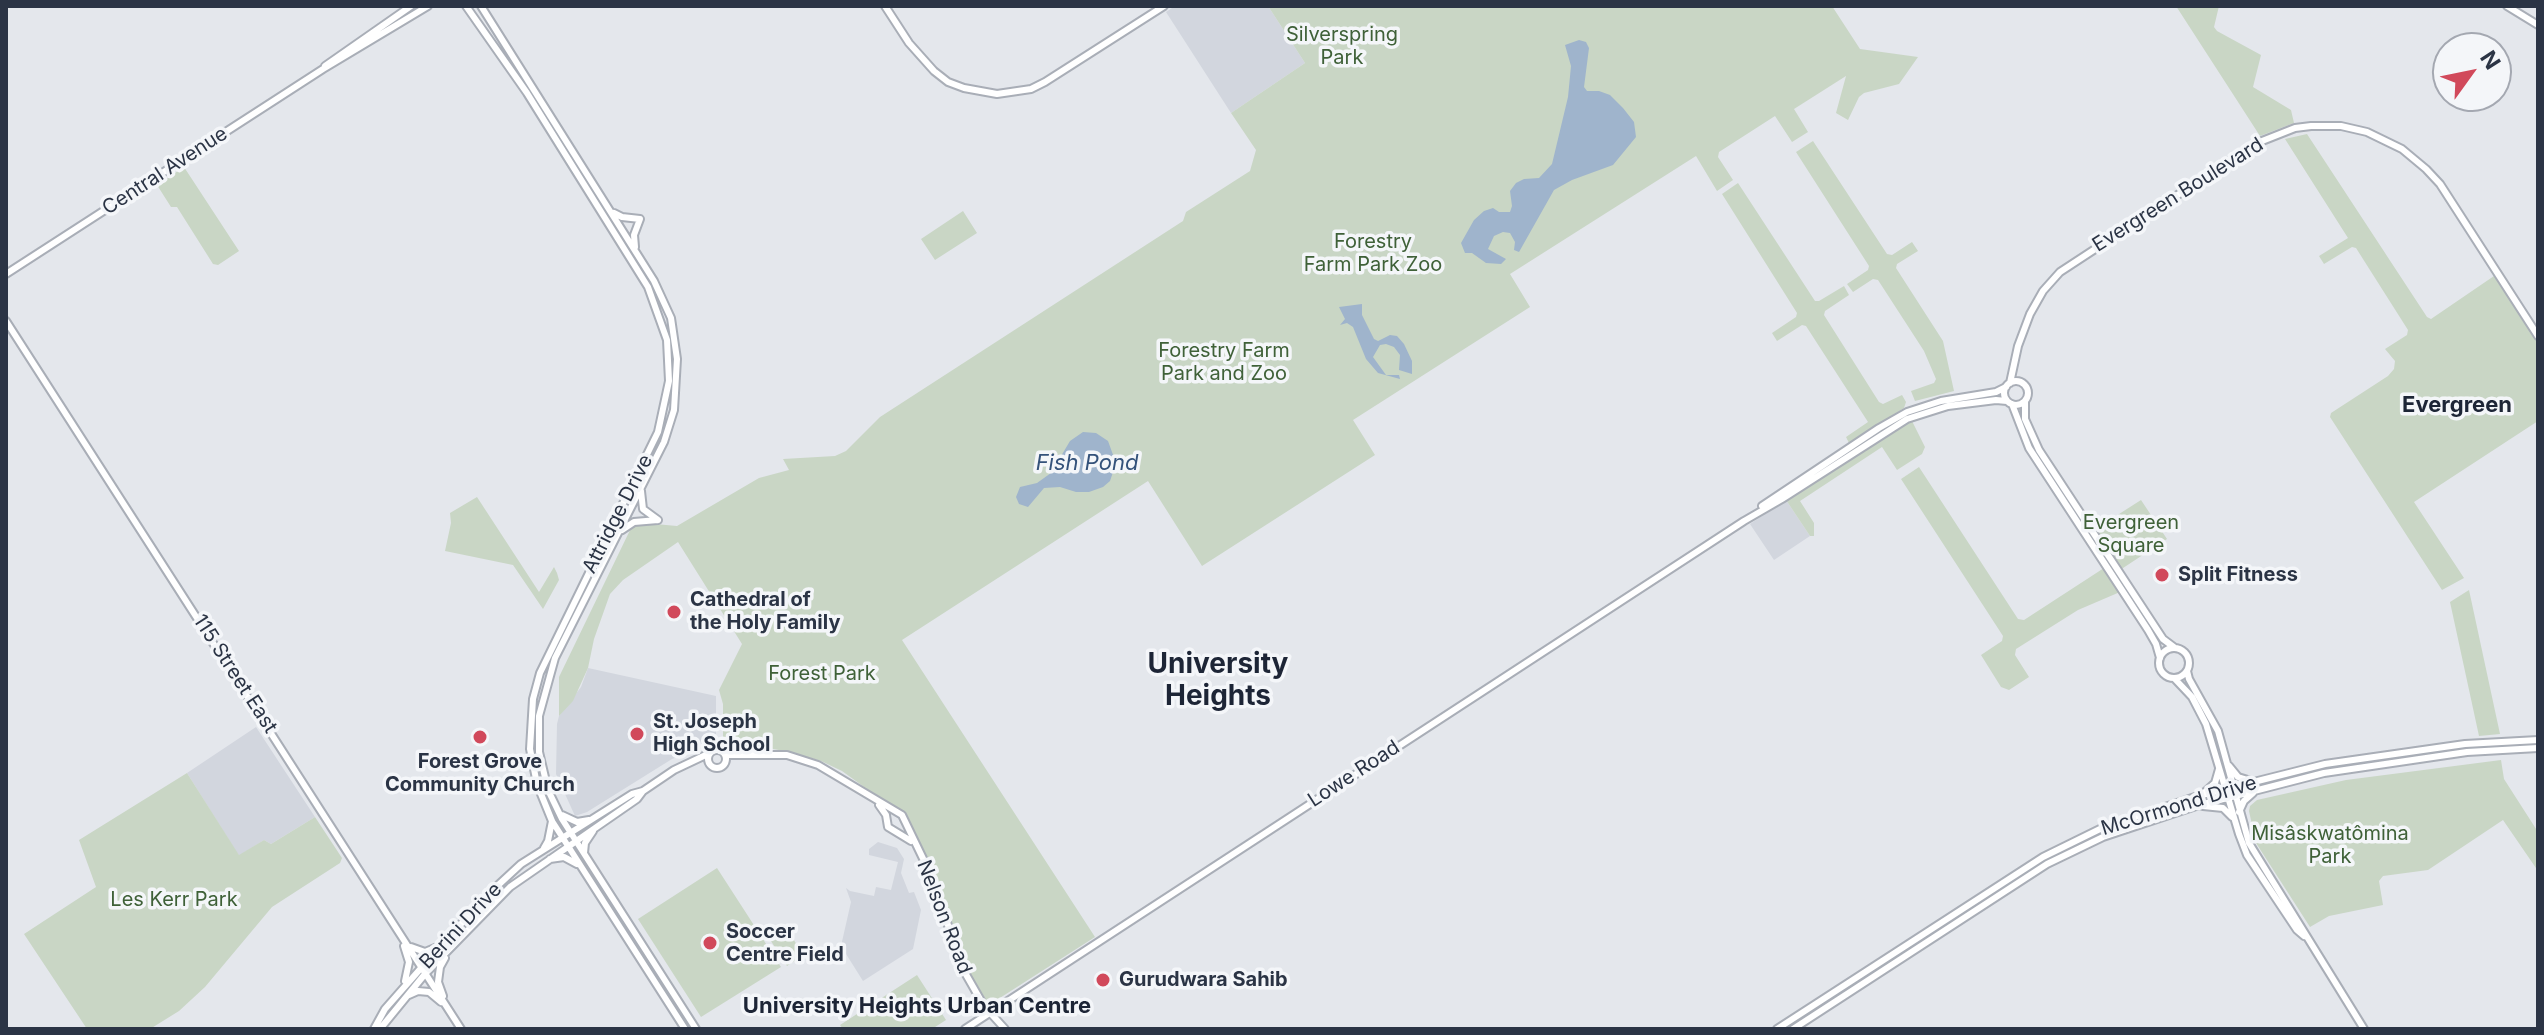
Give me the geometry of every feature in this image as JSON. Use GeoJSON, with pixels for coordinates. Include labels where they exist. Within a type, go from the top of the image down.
{"type":"FeatureCollection","features":[{"type":"Feature","properties":{"kind":"street","name":"Central Avenue"},"geometry":{"type":"LineString","coordinates":[[323,69],[411,6]]}},
{"type":"Feature","properties":{"kind":"street","name":"Central Avenue"},"geometry":{"type":"LineString","coordinates":[[6,274],[323,69],[428,6]]}},
{"type":"Feature","properties":{"kind":"street"},"geometry":{"type":"LineString","coordinates":[[885,6],[909,43],[934,71],[948,82],[964,88],[997,94],[1031,89],[1045,82],[1164,6]]}},
{"type":"Feature","properties":{"kind":"street"},"geometry":{"type":"LineString","coordinates":[[2507,6],[2538,25]]}},
{"type":"Feature","properties":{"kind":"street","name":"Attridge Drive"},"geometry":{"type":"LineString","coordinates":[[466,7],[527,93],[648,287],[663,326],[669,357],[668,395],[658,432],[551,647],[533,699],[530,724],[537,784],[552,821],[685,1029]]}},
{"type":"Feature","properties":{"kind":"street","name":"Attridge Drive"},"geometry":{"type":"LineString","coordinates":[[483,8],[636,251],[671,318],[677,359],[674,410],[664,442],[555,658],[539,716],[539,752],[543,774],[557,811],[696,1029]]}},
{"type":"Feature","properties":{"kind":"street","name":"Evergreen Boulevard"},"geometry":{"type":"LineString","coordinates":[[2008,385],[2023,330],[2036,302],[2051,281],[2071,263],[2257,143],[2295,128],[2311,126],[2341,126],[2367,132],[2394,144],[2426,169],[2440,184],[2538,336]]}},
{"type":"Feature","properties":{"kind":"street"},"geometry":{"type":"LineString","coordinates":[[611,212],[640,219],[634,235],[636,251]]}},
{"type":"Feature","properties":{"kind":"street","name":"115 Street East"},"geometry":{"type":"LineString","coordinates":[[6,321],[461,1029]]}},
{"type":"Feature","properties":{"kind":"street"},"geometry":{"type":"LineString","coordinates":[[2016,359],[2019,378],[2028,391],[2023,411],[2034,440],[2163,639],[2187,655],[2190,665],[2175,679]]}},
{"type":"Feature","properties":{"kind":"street"},"geometry":{"type":"LineString","coordinates":[[2022,383],[2008,385],[2005,394],[2029,448],[2148,630],[2156,644],[2163,674],[2175,679],[2192,697],[2223,763],[2238,777],[2259,781]]}},
{"type":"Feature","properties":{"kind":"street","name":"Lowe Road"},"geometry":{"type":"LineString","coordinates":[[965,1029],[1904,414],[1933,403],[1996,392],[2008,385]]}},
{"type":"Feature","properties":{"kind":"street","name":"Lowe Road"},"geometry":{"type":"LineString","coordinates":[[1744,521],[1907,419],[1948,406],[1991,400],[2010,403]]}},
{"type":"Feature","properties":{"kind":"street"},"geometry":{"type":"LineString","coordinates":[[2010,403],[2019,405],[2025,402]]}},
{"type":"Feature","properties":{"kind":"street"},"geometry":{"type":"LineString","coordinates":[[619,532],[634,522],[658,520],[643,509],[640,490]]}},
{"type":"Feature","properties":{"kind":"street"},"geometry":{"type":"LineString","coordinates":[[2160,658],[2166,651],[2175,648]]}},
{"type":"Feature","properties":{"kind":"street"},"geometry":{"type":"LineString","coordinates":[[2187,671],[2215,724],[2234,820]]}},
{"type":"Feature","properties":{"kind":"street","name":"McOrmond Drive"},"geometry":{"type":"LineString","coordinates":[[1777,1029],[2043,857],[2100,829],[2198,796],[2325,764],[2465,744],[2538,740]]}},
{"type":"Feature","properties":{"kind":"street","name":"McOrmond Drive"},"geometry":{"type":"LineString","coordinates":[[1793,1029],[2047,864],[2103,837],[2196,806],[2324,773],[2467,752],[2538,748]]}},
{"type":"Feature","properties":{"kind":"street"},"geometry":{"type":"LineString","coordinates":[[567,846],[632,794],[643,791],[687,764],[710,753],[718,750],[725,758],[717,769],[705,763],[687,764]]}},
{"type":"Feature","properties":{"kind":"street"},"geometry":{"type":"LineString","coordinates":[[709,765],[707,759],[710,753]]}},
{"type":"Feature","properties":{"kind":"street","name":"Nelson Road"},"geometry":{"type":"LineString","coordinates":[[725,758],[762,753],[787,755],[818,765],[902,815],[937,894],[964,971],[990,1013],[1005,1029]]}},
{"type":"Feature","properties":{"kind":"street"},"geometry":{"type":"LineString","coordinates":[[2198,796],[2215,783],[2223,763]]}},
{"type":"Feature","properties":{"kind":"street"},"geometry":{"type":"LineString","coordinates":[[2239,812],[2244,801],[2256,791]]}},
{"type":"Feature","properties":{"kind":"street"},"geometry":{"type":"LineString","coordinates":[[2231,796],[2253,851],[2364,1029]]}},
{"type":"Feature","properties":{"kind":"street","name":"Nelson Road"},"geometry":{"type":"LineString","coordinates":[[877,802],[886,815],[890,829],[913,842]]}},
{"type":"Feature","properties":{"kind":"street"},"geometry":{"type":"LineString","coordinates":[[2196,806],[2219,806],[2227,811],[2234,820],[2252,863],[2297,930],[2306,937]]}},
{"type":"Feature","properties":{"kind":"street"},"geometry":{"type":"LineString","coordinates":[[557,811],[567,820],[598,821]]}},
{"type":"Feature","properties":{"kind":"street"},"geometry":{"type":"LineString","coordinates":[[886,820],[895,812]]}},
{"type":"Feature","properties":{"kind":"street"},"geometry":{"type":"LineString","coordinates":[[542,851],[548,841],[552,821]]}},
{"type":"Feature","properties":{"kind":"street"},"geometry":{"type":"LineString","coordinates":[[563,838],[598,821]]}},
{"type":"Feature","properties":{"kind":"street"},"geometry":{"type":"LineString","coordinates":[[584,856],[585,843],[598,821]]}},
{"type":"Feature","properties":{"kind":"street"},"geometry":{"type":"LineString","coordinates":[[898,831],[905,825]]}},
{"type":"Feature","properties":{"kind":"street","name":"Berini Drive"},"geometry":{"type":"LineString","coordinates":[[374,1029],[378,1018],[403,994],[443,944],[494,889],[521,864],[563,838]]}},
{"type":"Feature","properties":{"kind":"street","name":"Berini Drive"},"geometry":{"type":"LineString","coordinates":[[423,971],[451,948],[503,893],[567,846]]}},
{"type":"Feature","properties":{"kind":"street"},"geometry":{"type":"LineString","coordinates":[[547,859],[569,858],[581,867]]}},
{"type":"Feature","properties":{"kind":"street"},"geometry":{"type":"LineString","coordinates":[[399,934],[419,952],[430,951],[443,944]]}},
{"type":"Feature","properties":{"kind":"street"},"geometry":{"type":"LineString","coordinates":[[399,934],[409,962],[403,994],[429,992],[446,1006]]}},
{"type":"Feature","properties":{"kind":"street"},"geometry":{"type":"LineString","coordinates":[[446,1006],[438,982],[440,967],[451,948]]}},
{"type":"Feature","properties":{"kind":"street","name":"Berini Drive"},"geometry":{"type":"LineString","coordinates":[[380,1029],[403,994]]}},
{"type":"Feature","properties":{"kind":"shaded area"},"geometry":{"type":"Polygon","coordinates":[[[1175,6],[1268,6],[1305,63],[1231,113],[1166,12],[1175,6]]]}},
{"type":"Feature","properties":{"kind":"shaded area"},"geometry":{"type":"Polygon","coordinates":[[[1786,500],[1810,536],[1774,560],[1750,524],[1786,500]]]}},
{"type":"Feature","properties":{"kind":"shaded area","name":"St. Joseph High School"},"geometry":{"type":"Polygon","coordinates":[[[588,668],[716,696],[716,744],[672,759],[587,812],[575,816],[556,774],[557,724],[559,716],[581,687],[588,668]]]}},
{"type":"Feature","properties":{"kind":"shaded area"},"geometry":{"type":"Polygon","coordinates":[[[256,727],[315,817],[271,844],[264,840],[239,856],[187,773],[256,727]]]}},
{"type":"Feature","properties":{"kind":"shaded area"},"geometry":{"type":"Polygon","coordinates":[[[878,842],[897,848],[904,859],[901,873],[909,893],[914,892],[921,910],[913,949],[863,981],[841,946],[851,902],[846,888],[874,896],[876,887],[891,890],[898,862],[869,855],[869,849],[878,842]]]}},
{"type":"Feature","properties":{"kind":"green space","name":"Forestry Farm Park and Zoo"},"geometry":{"type":"Polygon","coordinates":[[[1268,6],[1832,6],[1860,49],[1918,57],[1899,84],[1859,97],[1848,120],[1836,113],[1846,76],[1794,109],[1808,132],[1792,142],[1775,116],[1719,152],[1718,157],[1733,180],[1717,191],[1696,156],[1510,274],[1530,307],[1353,420],[1375,455],[1202,566],[1148,481],[902,640],[1095,937],[992,1003],[986,1000],[972,977],[934,873],[905,813],[896,810],[842,771],[821,761],[762,747],[729,752],[723,749],[723,704],[719,690],[742,644],[678,542],[623,580],[610,594],[594,639],[588,668],[573,701],[559,716],[559,677],[632,526],[644,523],[677,526],[759,478],[789,470],[783,459],[835,456],[846,451],[880,417],[1183,221],[1186,212],[1250,171],[1256,150],[1231,113],[1305,63],[1268,6]]]}},
{"type":"Feature","properties":{"kind":"green space"},"geometry":{"type":"Polygon","coordinates":[[[2176,6],[2219,6],[2214,27],[2261,55],[2253,87],[2291,110],[2294,123],[2260,136],[2176,6]]]}},
{"type":"Feature","properties":{"kind":"green space"},"geometry":{"type":"Polygon","coordinates":[[[2307,134],[2427,317],[2431,319],[2494,276],[2538,343],[2538,421],[2414,502],[2464,578],[2442,590],[2330,417],[2331,413],[2388,376],[2394,369],[2395,361],[2385,349],[2407,335],[2408,330],[2356,248],[2352,247],[2324,264],[2319,256],[2348,238],[2285,139],[2307,134]]]}},
{"type":"Feature","properties":{"kind":"green space"},"geometry":{"type":"Polygon","coordinates":[[[1813,141],[1887,254],[1892,255],[1912,242],[1918,251],[1897,264],[1896,268],[1943,341],[1954,391],[1915,401],[1911,391],[1934,383],[1936,379],[1924,351],[1878,280],[1873,279],[1853,292],[1847,284],[1868,270],[1869,266],[1796,152],[1813,141]]]}},
{"type":"Feature","properties":{"kind":"green space"},"geometry":{"type":"Polygon","coordinates":[[[184,167],[239,251],[218,265],[213,264],[177,207],[171,207],[157,185],[184,167]]]}},
{"type":"Feature","properties":{"kind":"green space"},"geometry":{"type":"Polygon","coordinates":[[[1738,183],[1815,301],[1844,286],[1849,295],[1825,311],[1824,315],[1879,402],[1883,404],[1902,395],[1906,402],[1904,408],[1849,443],[1846,437],[1868,422],[1806,326],[1802,325],[1777,341],[1772,333],[1796,317],[1797,313],[1722,194],[1738,183]]]}},
{"type":"Feature","properties":{"kind":"green space"},"geometry":{"type":"Polygon","coordinates":[[[963,211],[977,233],[935,260],[921,239],[963,211]]]}},
{"type":"Feature","properties":{"kind":"green space"},"geometry":{"type":"Polygon","coordinates":[[[1912,421],[1925,447],[1922,454],[1897,470],[1882,447],[1800,501],[1814,523],[1814,536],[1810,536],[1786,500],[1912,421]]]}},
{"type":"Feature","properties":{"kind":"green space"},"geometry":{"type":"Polygon","coordinates":[[[1919,467],[2018,619],[2024,620],[2104,568],[2120,592],[2078,610],[2016,649],[2015,655],[2029,677],[2009,690],[2001,687],[1981,655],[2002,641],[2003,636],[1901,479],[1919,467]]]}},
{"type":"Feature","properties":{"kind":"green space"},"geometry":{"type":"Polygon","coordinates":[[[477,497],[539,592],[554,567],[559,580],[543,609],[513,565],[445,551],[450,513],[477,497]]]}},
{"type":"Feature","properties":{"kind":"green space","name":"Evergreen Square"},"geometry":{"type":"Polygon","coordinates":[[[2141,500],[2167,539],[2120,570],[2094,530],[2141,500]]]}},
{"type":"Feature","properties":{"kind":"green space"},"geometry":{"type":"Polygon","coordinates":[[[2469,590],[2500,734],[2479,736],[2450,602],[2469,590]]]}},
{"type":"Feature","properties":{"kind":"green space","name":"Misâskwatômina Park"},"geometry":{"type":"Polygon","coordinates":[[[2501,760],[2504,779],[2538,832],[2538,871],[2503,820],[2428,870],[2383,876],[2379,881],[2383,905],[2329,916],[2310,927],[2256,843],[2249,811],[2257,800],[2346,780],[2501,760]]]}},
{"type":"Feature","properties":{"kind":"green space","name":"Les Kerr Park"},"geometry":{"type":"Polygon","coordinates":[[[187,773],[239,855],[264,840],[271,844],[315,817],[342,858],[340,863],[272,907],[205,987],[179,1011],[150,1029],[87,1029],[24,934],[96,887],[79,840],[187,773]]]}},
{"type":"Feature","properties":{"kind":"green space","name":"Soccer Centre Field"},"geometry":{"type":"Polygon","coordinates":[[[717,868],[781,967],[701,1017],[638,919],[717,868]]]}},
{"type":"Feature","properties":{"kind":"green space"},"geometry":{"type":"Polygon","coordinates":[[[786,927],[803,955],[787,966],[769,938],[786,927]]]}},
{"type":"Feature","properties":{"kind":"green space"},"geometry":{"type":"Polygon","coordinates":[[[917,975],[946,1020],[932,1029],[843,1029],[840,1025],[917,975]]]}},
{"type":"Feature","properties":{"kind":"water"},"geometry":{"type":"Polygon","coordinates":[[[1579,40],[1586,42],[1589,48],[1584,87],[1587,91],[1610,95],[1634,122],[1636,137],[1613,165],[1554,190],[1519,252],[1514,250],[1515,242],[1510,233],[1494,236],[1488,249],[1506,259],[1501,264],[1486,263],[1472,253],[1465,253],[1461,243],[1474,220],[1484,211],[1493,208],[1499,212],[1510,212],[1510,191],[1516,183],[1539,178],[1552,164],[1568,97],[1571,66],[1565,45],[1579,40]]]}},
{"type":"Feature","properties":{"kind":"water"},"geometry":{"type":"Polygon","coordinates":[[[1362,304],[1362,315],[1374,339],[1378,341],[1390,335],[1397,336],[1404,344],[1412,361],[1412,374],[1399,370],[1400,355],[1394,347],[1386,344],[1380,345],[1373,357],[1386,375],[1399,375],[1400,379],[1378,373],[1366,359],[1353,327],[1347,323],[1340,325],[1345,319],[1339,307],[1362,304]]]}},
{"type":"Feature","properties":{"kind":"water","name":"Fish Pond"},"geometry":{"type":"Polygon","coordinates":[[[1083,432],[1096,433],[1108,441],[1116,463],[1110,481],[1089,492],[1060,487],[1044,488],[1028,507],[1019,504],[1016,497],[1020,487],[1037,483],[1051,473],[1070,441],[1083,432]]]}},
{"type":"Feature","properties":{"kind":"place","name":"Split Fitness"},"geometry":{"type":"Point","coordinates":[2162,575]}},
{"type":"Feature","properties":{"kind":"place","name":"Cathedral of the Holy Family"},"geometry":{"type":"Point","coordinates":[674,612]}},
{"type":"Feature","properties":{"kind":"place","name":"St. Joseph High School"},"geometry":{"type":"Point","coordinates":[637,734]}},
{"type":"Feature","properties":{"kind":"place","name":"Forest Grove Community Church"},"geometry":{"type":"Point","coordinates":[480,737]}},
{"type":"Feature","properties":{"kind":"place","name":"Soccer Centre Field"},"geometry":{"type":"Point","coordinates":[710,943]}},
{"type":"Feature","properties":{"kind":"place","name":"Gurudwara Sahib"},"geometry":{"type":"Point","coordinates":[1103,980]}},
{"type":"Feature","properties":{"kind":"district","name":"Evergreen"},"geometry":{"type":"Point","coordinates":[2457,405]}},
{"type":"Feature","properties":{"kind":"district","name":"University Heights"},"geometry":{"type":"Point","coordinates":[1218,681]}},
{"type":"Feature","properties":{"kind":"district","name":"University Heights Urban Centre"},"geometry":{"type":"Point","coordinates":[917,1006]}},
{"type":"Feature","properties":{"kind":"park label","name":"Silverspring Park"},"geometry":{"type":"Point","coordinates":[1342,46]}},
{"type":"Feature","properties":{"kind":"park label","name":"Forestry Farm Park Zoo"},"geometry":{"type":"Point","coordinates":[1373,254]}},
{"type":"Feature","properties":{"kind":"park label","name":"Forest Park"},"geometry":{"type":"Point","coordinates":[822,674]}}]}
